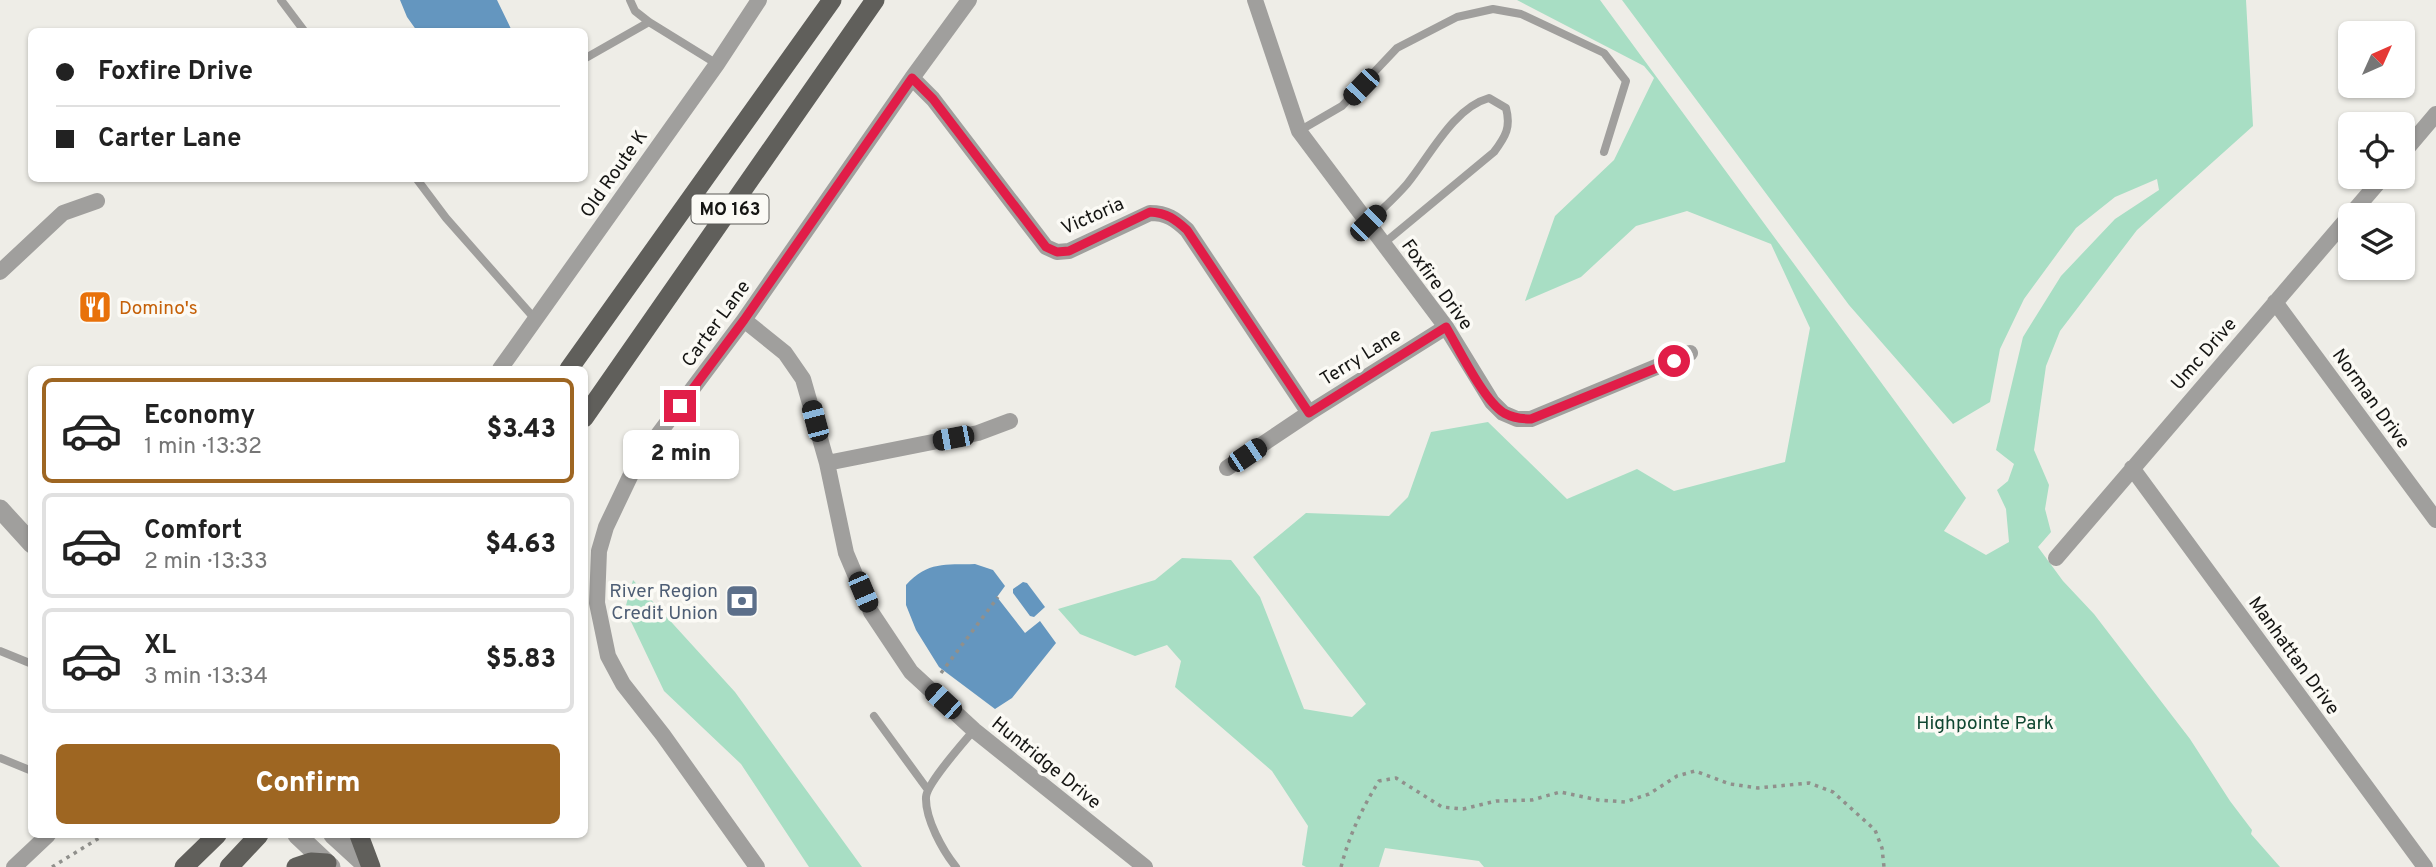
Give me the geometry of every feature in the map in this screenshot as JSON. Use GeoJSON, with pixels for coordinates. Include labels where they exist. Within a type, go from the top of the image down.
{"type":"FeatureCollection","features":[{"type":"Feature","properties":{"kind":"main road","name":"MO 163"},"geometry":{"type":"LineString","coordinates":[[571,366],[832,0]]}},
{"type":"Feature","properties":{"kind":"main road","name":"MO 163"},"geometry":{"type":"LineString","coordinates":[[588,412],[875,0]]}},
{"type":"Feature","properties":{"kind":"main road"},"geometry":{"type":"LineString","coordinates":[[184,867],[213,838]]}},
{"type":"Feature","properties":{"kind":"main road"},"geometry":{"type":"LineString","coordinates":[[229,867],[256,838]]}},
{"type":"Feature","properties":{"kind":"main road"},"geometry":{"type":"LineString","coordinates":[[360,838],[370,867]]}},
{"type":"Feature","properties":{"kind":"main road"},"geometry":{"type":"LineString","coordinates":[[296,867],[311,862],[328,866]]}},
{"type":"Feature","properties":{"kind":"street","name":"Old Route K"},"geometry":{"type":"LineString","coordinates":[[502,366],[717,64],[758,0]]}},
{"type":"Feature","properties":{"kind":"street","name":"Carter Lane"},"geometry":{"type":"LineString","coordinates":[[757,867],[663,735],[623,684],[608,656],[597,603],[599,551],[606,527],[636,464],[744,320],[969,0]]}},
{"type":"Feature","properties":{"kind":"street","name":"Foxfire Drive"},"geometry":{"type":"LineString","coordinates":[[1255,0],[1299,131],[1446,327],[1492,402],[1503,413],[1517,419],[1531,419],[1690,353]]}},
{"type":"Feature","properties":{"kind":"street","name":"Victoria"},"geometry":{"type":"LineString","coordinates":[[912,78],[933,99],[1046,247],[1057,252],[1069,251],[1150,212],[1163,213],[1175,219],[1187,230],[1309,413]]}},
{"type":"Feature","properties":{"kind":"street"},"geometry":{"type":"LineString","coordinates":[[2415,139],[2436,114]]}},
{"type":"Feature","properties":{"kind":"street","name":"Umc Drive"},"geometry":{"type":"LineString","coordinates":[[2056,558],[2373,189]]}},
{"type":"Feature","properties":{"kind":"street"},"geometry":{"type":"LineString","coordinates":[[0,272],[63,213],[97,201]]}},
{"type":"Feature","properties":{"kind":"street","name":"Norman Drive"},"geometry":{"type":"LineString","coordinates":[[2275,302],[2436,520]]}},
{"type":"Feature","properties":{"kind":"street","name":"Huntridge Drive"},"geometry":{"type":"LineString","coordinates":[[744,320],[785,353],[803,379],[827,463],[846,553],[871,612],[911,672],[974,730],[1145,867]]}},
{"type":"Feature","properties":{"kind":"street","name":"Terry Lane"},"geometry":{"type":"LineString","coordinates":[[1227,468],[1446,327]]}},
{"type":"Feature","properties":{"kind":"street"},"geometry":{"type":"LineString","coordinates":[[827,463],[978,433],[1010,421]]}},
{"type":"Feature","properties":{"kind":"street","name":"Manhattan Drive"},"geometry":{"type":"LineString","coordinates":[[2132,468],[2425,867]]}},
{"type":"Feature","properties":{"kind":"street"},"geometry":{"type":"LineString","coordinates":[[0,509],[28,540]]}},
{"type":"Feature","properties":{"kind":"street"},"geometry":{"type":"LineString","coordinates":[[14,867],[45,838]]}},
{"type":"Feature","properties":{"kind":"street"},"geometry":{"type":"LineString","coordinates":[[300,838],[328,866]]}},
{"type":"Feature","properties":{"kind":"street"},"geometry":{"type":"LineString","coordinates":[[336,838],[370,867]]}},
{"type":"Feature","properties":{"kind":"lane"},"geometry":{"type":"LineString","coordinates":[[281,0],[302,28]]}},
{"type":"Feature","properties":{"kind":"lane"},"geometry":{"type":"LineString","coordinates":[[630,0],[635,11],[649,23],[717,64]]}},
{"type":"Feature","properties":{"kind":"lane"},"geometry":{"type":"LineString","coordinates":[[1299,131],[1342,106],[1397,48],[1457,17],[1493,9],[1521,14],[1604,53],[1626,80],[1604,152]]}},
{"type":"Feature","properties":{"kind":"lane"},"geometry":{"type":"LineString","coordinates":[[588,57],[649,23]]}},
{"type":"Feature","properties":{"kind":"lane"},"geometry":{"type":"LineString","coordinates":[[1368,223],[1406,185],[1461,114],[1475,102],[1489,98],[1506,107],[1510,121],[1506,135],[1494,152],[1383,244]]}},
{"type":"Feature","properties":{"kind":"lane"},"geometry":{"type":"LineString","coordinates":[[419,182],[446,218],[535,319]]}},
{"type":"Feature","properties":{"kind":"lane"},"geometry":{"type":"LineString","coordinates":[[0,651],[28,662]]}},
{"type":"Feature","properties":{"kind":"lane"},"geometry":{"type":"LineString","coordinates":[[874,716],[928,790]]}},
{"type":"Feature","properties":{"kind":"lane"},"geometry":{"type":"LineString","coordinates":[[957,867],[944,851],[926,797],[928,790],[974,730]]}},
{"type":"Feature","properties":{"kind":"lane"},"geometry":{"type":"LineString","coordinates":[[0,758],[28,769]]}},
{"type":"Feature","properties":{"kind":"path"},"geometry":{"type":"LineString","coordinates":[[941,671],[998,597]]}},
{"type":"Feature","properties":{"kind":"path"},"geometry":{"type":"LineString","coordinates":[[1341,867],[1348,841],[1379,781],[1396,778],[1442,807],[1463,809],[1496,801],[1532,800],[1560,792],[1598,800],[1625,802],[1649,794],[1677,776],[1695,771],[1758,788],[1809,783],[1833,792],[1875,830],[1882,848],[1884,867]]}},
{"type":"Feature","properties":{"kind":"path"},"geometry":{"type":"LineString","coordinates":[[52,867],[99,838]]}},
{"type":"Feature","properties":{"kind":"green space","name":"Highpointe Park"},"geometry":{"type":"Polygon","coordinates":[[[1517,0],[1600,0],[1966,498],[1944,531],[1986,555],[2009,542],[2006,509],[1997,490],[2008,481],[2014,464],[1996,450],[2023,337],[2061,276],[2115,219],[2159,190],[2157,179],[2115,197],[2076,228],[2024,299],[2000,349],[1990,402],[1953,424],[1849,305],[1622,0],[2246,0],[2253,126],[2137,230],[2060,331],[2046,366],[2034,450],[2049,485],[2045,509],[2051,532],[2038,547],[2063,581],[2094,614],[2190,739],[2252,830],[2251,834],[2280,867],[1484,867],[1479,861],[1385,848],[1379,867],[1306,867],[1302,865],[1308,826],[1272,771],[1175,687],[1181,661],[1167,645],[1135,656],[1080,634],[1058,609],[1155,580],[1182,558],[1231,560],[1260,597],[1304,709],[1352,717],[1366,704],[1253,557],[1306,513],[1389,516],[1408,497],[1431,432],[1488,422],[1567,499],[1637,469],[1674,491],[1785,462],[1810,328],[1771,244],[1687,211],[1636,226],[1581,277],[1525,301],[1555,216],[1614,160],[1654,78],[1644,66],[1517,0]]]}},
{"type":"Feature","properties":{"kind":"green space"},"geometry":{"type":"Polygon","coordinates":[[[633,580],[735,692],[862,867],[809,867],[741,764],[664,691],[625,609],[633,580]]]}},
{"type":"Feature","properties":{"kind":"water"},"geometry":{"type":"Polygon","coordinates":[[[400,0],[497,0],[511,28],[415,28],[400,0]]]}},
{"type":"Feature","properties":{"kind":"water"},"geometry":{"type":"Polygon","coordinates":[[[975,564],[993,570],[1005,586],[997,597],[1025,633],[1040,621],[1056,643],[1012,698],[995,709],[939,667],[916,630],[906,605],[906,585],[922,572],[938,566],[975,564]]]}},
{"type":"Feature","properties":{"kind":"water"},"geometry":{"type":"Polygon","coordinates":[[[1023,582],[1027,583],[1045,607],[1034,617],[1030,616],[1013,593],[1013,589],[1023,582]]]}},
{"type":"Feature","properties":{"kind":"place","name":"Domino's"},"geometry":{"type":"Point","coordinates":[95,307]}},
{"type":"Feature","properties":{"kind":"place","name":"River Region Credit Union"},"geometry":{"type":"Point","coordinates":[742,601]}},
{"type":"Feature","properties":{"kind":"route"},"geometry":{"type":"LineString","coordinates":[[680,406],[744,320],[912,78],[933,99],[1046,247],[1057,252],[1069,251],[1150,212],[1163,213],[1175,219],[1187,230],[1309,413],[1446,327],[1492,402],[1503,413],[1517,419],[1531,419],[1674,361]]}}]}
